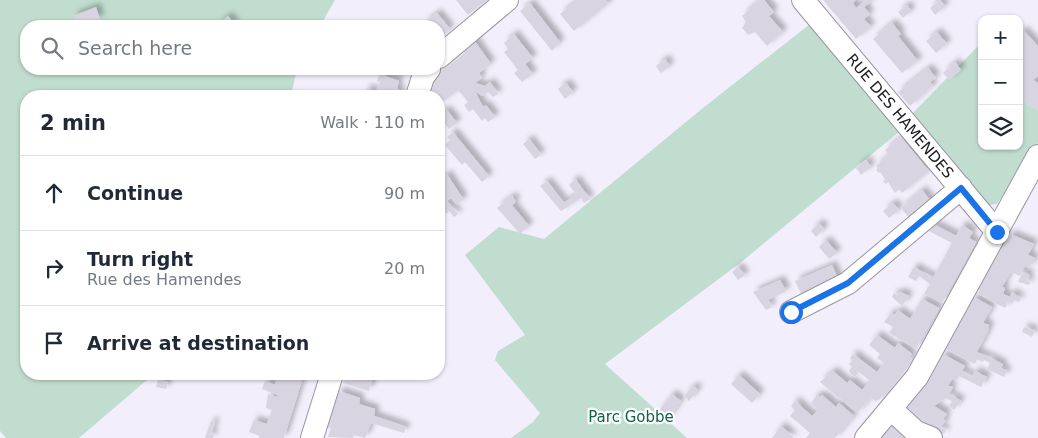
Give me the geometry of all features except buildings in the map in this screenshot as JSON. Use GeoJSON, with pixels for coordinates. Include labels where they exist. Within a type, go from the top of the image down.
{"type":"FeatureCollection","features":[{"type":"Feature","properties":{"kind":"street"},"geometry":{"type":"LineString","coordinates":[[445,52],[507,0]]}},
{"type":"Feature","properties":{"kind":"street","name":"RUE DES HAMENDES"},"geometry":{"type":"LineString","coordinates":[[803,0],[997,232]]}},
{"type":"Feature","properties":{"kind":"street"},"geometry":{"type":"LineString","coordinates":[[419,90],[424,75]]}},
{"type":"Feature","properties":{"kind":"street"},"geometry":{"type":"LineString","coordinates":[[866,438],[917,377],[1038,156]]}},
{"type":"Feature","properties":{"kind":"street"},"geometry":{"type":"LineString","coordinates":[[791,312],[848,283],[961,188]]}},
{"type":"Feature","properties":{"kind":"street"},"geometry":{"type":"LineString","coordinates":[[312,438],[330,380]]}},
{"type":"Feature","properties":{"kind":"street"},"geometry":{"type":"LineString","coordinates":[[891,409],[916,432],[931,438]]}},
{"type":"Feature","properties":{"kind":"green space"},"geometry":{"type":"Polygon","coordinates":[[[0,0],[335,0],[323,20],[20,20],[20,75],[296,75],[292,90],[20,90],[20,380],[147,380],[79,438],[6,438],[0,431],[0,0]]]}},
{"type":"Feature","properties":{"kind":"green space","name":"Parc Gobbe"},"geometry":{"type":"Polygon","coordinates":[[[810,24],[900,131],[740,263],[605,364],[687,438],[511,438],[533,422],[540,413],[495,360],[498,351],[525,335],[465,255],[499,227],[544,239],[703,108],[810,24]]]}},
{"type":"Feature","properties":{"kind":"green space"},"geometry":{"type":"Polygon","coordinates":[[[978,46],[978,150],[1023,150],[1023,98],[1028,105],[1038,110],[1038,143],[997,204],[984,206],[910,116],[978,46]]]}},
{"type":"Feature","properties":{"kind":"route"},"geometry":{"type":"LineString","coordinates":[[791,312],[848,283],[961,188],[997,232]]}}]}
